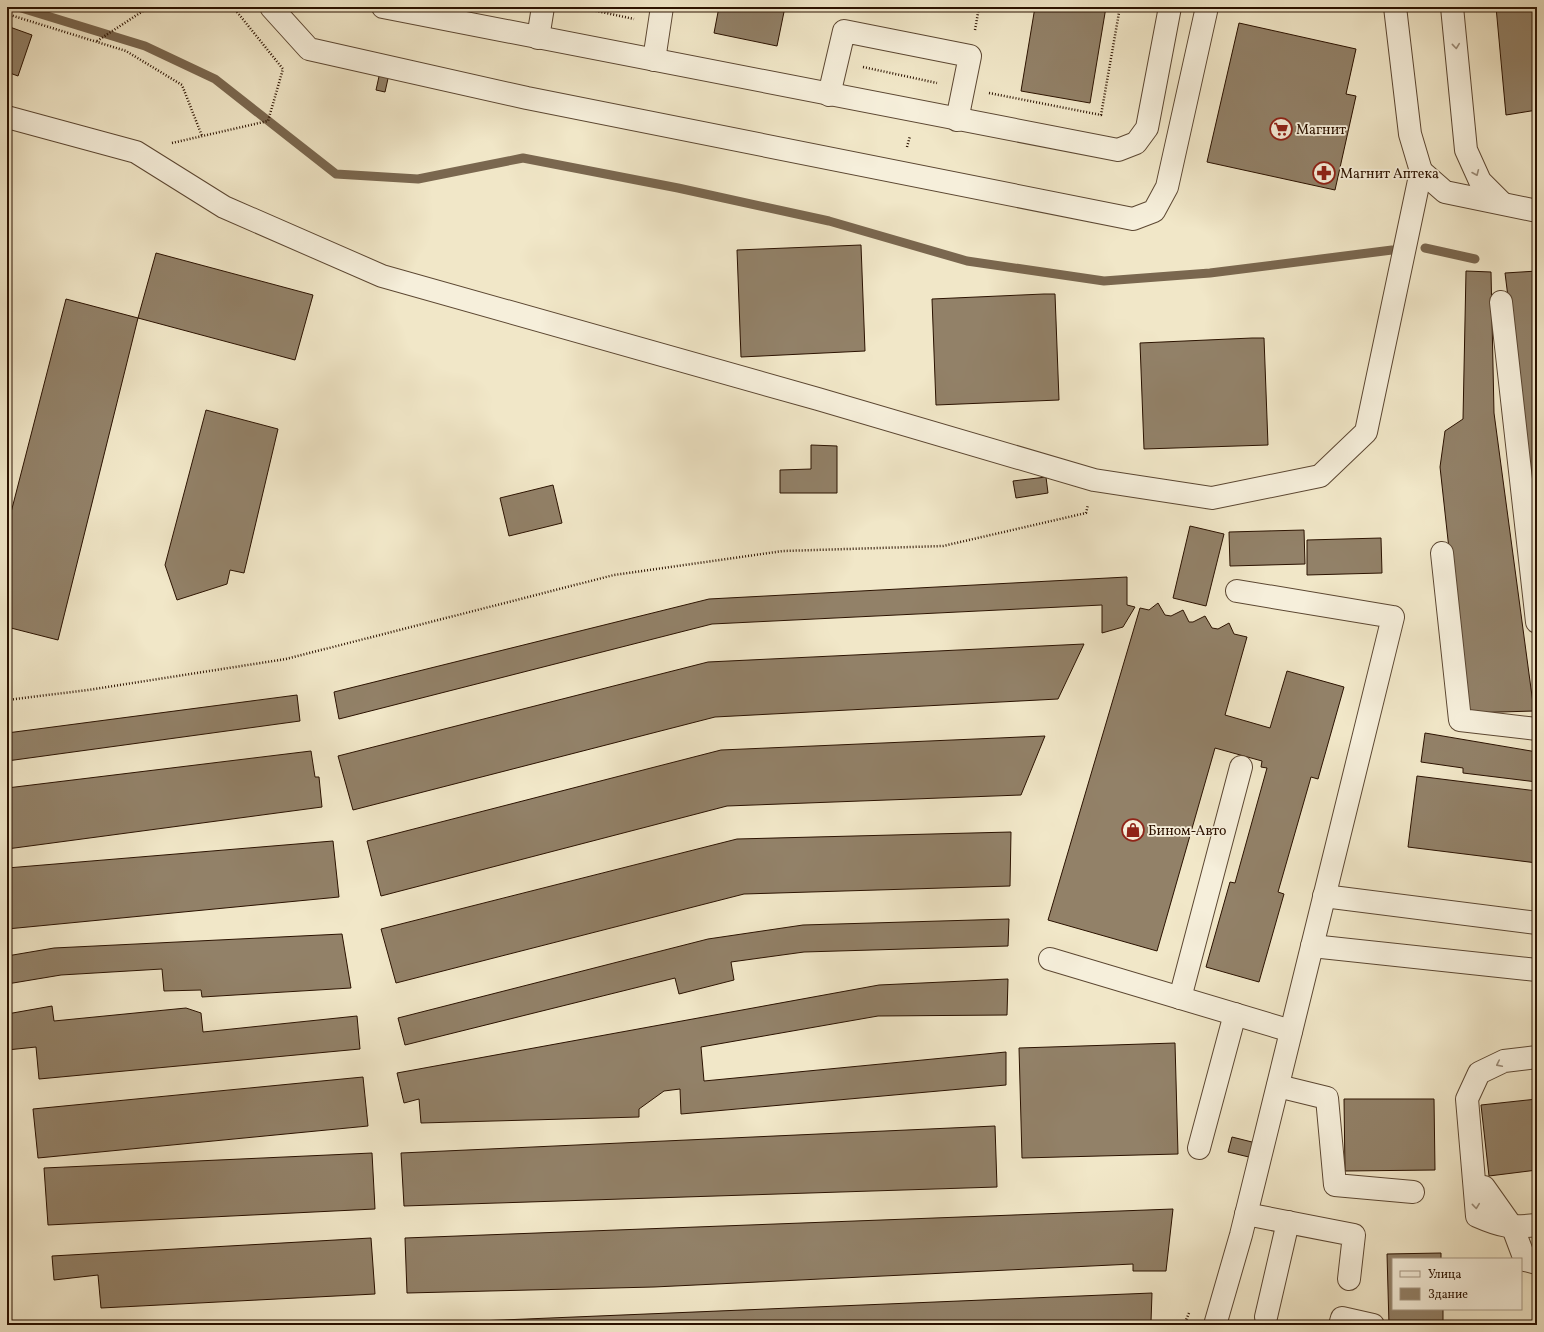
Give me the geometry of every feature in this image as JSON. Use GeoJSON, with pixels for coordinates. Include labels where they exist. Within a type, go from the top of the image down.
{"type":"FeatureCollection","features":[{"type":"Feature","properties":{"kind":"lane"},"geometry":{"type":"LineString","coordinates":[[271,7],[309,49],[527,98],[1133,219],[1154,211],[1167,187],[1207,7]]}},
{"type":"Feature","properties":{"kind":"lane"},"geometry":{"type":"LineString","coordinates":[[383,7],[914,112],[1118,150],[1136,143],[1147,128],[1170,7]]}},
{"type":"Feature","properties":{"kind":"lane"},"geometry":{"type":"LineString","coordinates":[[538,38],[544,7]]}},
{"type":"Feature","properties":{"kind":"lane"},"geometry":{"type":"LineString","coordinates":[[7,117],[136,152],[224,207],[382,276],[818,398],[1094,480],[1212,498],[1320,476],[1366,432],[1421,172],[1410,134],[1395,7]]}},
{"type":"Feature","properties":{"kind":"lane"},"geometry":{"type":"LineString","coordinates":[[1452,7],[1466,150],[1480,181],[1502,203]]}},
{"type":"Feature","properties":{"kind":"lane"},"geometry":{"type":"LineString","coordinates":[[654,60],[660,16]]}},
{"type":"Feature","properties":{"kind":"lane"},"geometry":{"type":"LineString","coordinates":[[829,95],[844,31],[970,56],[957,120]]}},
{"type":"Feature","properties":{"kind":"lane"},"geometry":{"type":"LineString","coordinates":[[1421,172],[1445,192],[1537,211]]}},
{"type":"Feature","properties":{"kind":"lane"},"geometry":{"type":"LineString","coordinates":[[1501,302],[1537,622]]}},
{"type":"Feature","properties":{"kind":"lane"},"geometry":{"type":"LineString","coordinates":[[1442,553],[1460,720],[1537,729]]}},
{"type":"Feature","properties":{"kind":"lane"},"geometry":{"type":"LineString","coordinates":[[1215,1325],[1246,1214],[1393,617],[1237,591]]}},
{"type":"Feature","properties":{"kind":"lane"},"geometry":{"type":"LineString","coordinates":[[1180,998],[1241,767]]}},
{"type":"Feature","properties":{"kind":"lane"},"geometry":{"type":"LineString","coordinates":[[1324,896],[1537,923]]}},
{"type":"Feature","properties":{"kind":"lane"},"geometry":{"type":"LineString","coordinates":[[1312,946],[1537,970]]}},
{"type":"Feature","properties":{"kind":"lane"},"geometry":{"type":"LineString","coordinates":[[1050,959],[1291,1031]]}},
{"type":"Feature","properties":{"kind":"lane"},"geometry":{"type":"LineString","coordinates":[[1199,1148],[1235,1014]]}},
{"type":"Feature","properties":{"kind":"lane"},"geometry":{"type":"LineString","coordinates":[[1537,1057],[1504,1061],[1479,1073],[1467,1099],[1477,1216],[1498,1225],[1513,1228],[1537,1225]]}},
{"type":"Feature","properties":{"kind":"lane"},"geometry":{"type":"LineString","coordinates":[[1278,1086],[1327,1098],[1335,1184],[1413,1192]]}},
{"type":"Feature","properties":{"kind":"lane"},"geometry":{"type":"LineString","coordinates":[[1484,1187],[1513,1228],[1525,1260],[1537,1263]]}},
{"type":"Feature","properties":{"kind":"lane"},"geometry":{"type":"LineString","coordinates":[[1246,1214],[1354,1235],[1349,1279]]}},
{"type":"Feature","properties":{"kind":"lane"},"geometry":{"type":"LineString","coordinates":[[1266,1317],[1288,1222]]}},
{"type":"Feature","properties":{"kind":"lane"},"geometry":{"type":"LineString","coordinates":[[1340,1325],[1342,1318],[1374,1325]]}},
{"type":"Feature","properties":{"kind":"path"},"geometry":{"type":"LineString","coordinates":[[132,7],[143,11]]}},
{"type":"Feature","properties":{"kind":"path"},"geometry":{"type":"LineString","coordinates":[[96,42],[143,11],[145,7]]}},
{"type":"Feature","properties":{"kind":"path"},"geometry":{"type":"LineString","coordinates":[[136,152],[268,121],[283,69],[233,7]]}},
{"type":"Feature","properties":{"kind":"path"},"geometry":{"type":"LineString","coordinates":[[578,7],[660,16]]}},
{"type":"Feature","properties":{"kind":"path"},"geometry":{"type":"LineString","coordinates":[[837,62],[1101,115],[1120,7]]}},
{"type":"Feature","properties":{"kind":"path"},"geometry":{"type":"LineString","coordinates":[[7,14],[126,51],[182,86],[202,136]]}},
{"type":"Feature","properties":{"kind":"path"},"geometry":{"type":"LineString","coordinates":[[902,173],[914,112]]}},
{"type":"Feature","properties":{"kind":"path"},"geometry":{"type":"LineString","coordinates":[[7,700],[88,690],[286,659],[614,575],[783,551],[943,546],[1086,513],[1094,480]]}},
{"type":"Feature","properties":{"kind":"building"},"geometry":{"type":"Polygon","coordinates":[[[719,7],[785,7],[777,46],[714,33],[719,7]]]}},
{"type":"Feature","properties":{"kind":"building"},"geometry":{"type":"Polygon","coordinates":[[[1035,7],[1106,7],[1090,103],[1021,91],[1035,7]]]}},
{"type":"Feature","properties":{"kind":"building"},"geometry":{"type":"Polygon","coordinates":[[[1496,7],[1537,7],[1537,110],[1506,115],[1496,7]]]}},
{"type":"Feature","properties":{"kind":"building","name":"Магнит"},"geometry":{"type":"Polygon","coordinates":[[[1239,23],[1356,49],[1346,94],[1356,96],[1335,190],[1207,162],[1239,23]]]}},
{"type":"Feature","properties":{"kind":"building"},"geometry":{"type":"Polygon","coordinates":[[[7,26],[32,35],[18,76],[7,72],[7,26]]]}},
{"type":"Feature","properties":{"kind":"building"},"geometry":{"type":"Polygon","coordinates":[[[380,72],[389,74],[385,92],[376,90],[380,72]]]}},
{"type":"Feature","properties":{"kind":"building"},"geometry":{"type":"Polygon","coordinates":[[[861,245],[865,351],[741,357],[737,250],[861,245]]]}},
{"type":"Feature","properties":{"kind":"building"},"geometry":{"type":"Polygon","coordinates":[[[156,253],[313,295],[295,360],[138,318],[156,253]]]}},
{"type":"Feature","properties":{"kind":"building"},"geometry":{"type":"Polygon","coordinates":[[[1466,271],[1491,272],[1494,413],[1534,711],[1467,713],[1440,467],[1445,431],[1463,419],[1466,271]]]}},
{"type":"Feature","properties":{"kind":"building"},"geometry":{"type":"Polygon","coordinates":[[[1537,271],[1537,530],[1505,273],[1537,271]]]}},
{"type":"Feature","properties":{"kind":"building"},"geometry":{"type":"Polygon","coordinates":[[[1055,294],[1059,400],[936,405],[932,299],[1055,294]]]}},
{"type":"Feature","properties":{"kind":"building"},"geometry":{"type":"Polygon","coordinates":[[[66,299],[138,318],[58,640],[7,627],[7,528],[66,299]]]}},
{"type":"Feature","properties":{"kind":"building"},"geometry":{"type":"Polygon","coordinates":[[[1264,338],[1268,445],[1144,449],[1140,343],[1264,338]]]}},
{"type":"Feature","properties":{"kind":"building"},"geometry":{"type":"Polygon","coordinates":[[[206,410],[278,429],[244,573],[230,570],[227,584],[177,600],[165,565],[206,410]]]}},
{"type":"Feature","properties":{"kind":"building"},"geometry":{"type":"Polygon","coordinates":[[[811,445],[837,446],[837,493],[780,493],[780,470],[811,469],[811,445]]]}},
{"type":"Feature","properties":{"kind":"building"},"geometry":{"type":"Polygon","coordinates":[[[1046,477],[1048,493],[1016,498],[1013,481],[1046,477]]]}},
{"type":"Feature","properties":{"kind":"building"},"geometry":{"type":"Polygon","coordinates":[[[553,485],[562,523],[509,536],[500,498],[553,485]]]}},
{"type":"Feature","properties":{"kind":"building"},"geometry":{"type":"Polygon","coordinates":[[[1190,526],[1224,534],[1206,606],[1173,598],[1190,526]]]}},
{"type":"Feature","properties":{"kind":"building"},"geometry":{"type":"Polygon","coordinates":[[[1304,530],[1305,564],[1230,566],[1229,532],[1304,530]]]}},
{"type":"Feature","properties":{"kind":"building"},"geometry":{"type":"Polygon","coordinates":[[[1381,538],[1382,573],[1307,575],[1307,540],[1381,538]]]}},
{"type":"Feature","properties":{"kind":"building"},"geometry":{"type":"Polygon","coordinates":[[[1127,577],[1127,605],[1135,607],[1123,627],[1102,633],[1102,605],[712,624],[339,719],[334,692],[709,599],[1127,577]]]}},
{"type":"Feature","properties":{"kind":"building","name":"Бином-Авто"},"geometry":{"type":"Polygon","coordinates":[[[1158,603],[1165,615],[1171,616],[1183,610],[1189,622],[1193,622],[1205,616],[1212,628],[1218,629],[1229,623],[1234,634],[1247,637],[1225,715],[1270,728],[1287,671],[1344,687],[1318,779],[1311,777],[1278,892],[1284,894],[1259,982],[1206,967],[1230,882],[1235,883],[1267,768],[1261,767],[1262,761],[1215,748],[1157,951],[1048,920],[1140,608],[1149,610],[1158,603]]]}},
{"type":"Feature","properties":{"kind":"building"},"geometry":{"type":"Polygon","coordinates":[[[1084,644],[1058,699],[715,717],[353,810],[338,756],[708,662],[1084,644]]]}},
{"type":"Feature","properties":{"kind":"building"},"geometry":{"type":"Polygon","coordinates":[[[297,695],[300,721],[7,761],[7,733],[297,695]]]}},
{"type":"Feature","properties":{"kind":"building"},"geometry":{"type":"Polygon","coordinates":[[[1425,733],[1537,752],[1537,782],[1463,773],[1463,768],[1421,762],[1425,733]]]}},
{"type":"Feature","properties":{"kind":"building"},"geometry":{"type":"Polygon","coordinates":[[[1045,736],[1021,795],[727,806],[381,896],[367,841],[721,750],[1045,736]]]}},
{"type":"Feature","properties":{"kind":"building"},"geometry":{"type":"Polygon","coordinates":[[[311,751],[315,777],[319,777],[322,807],[7,849],[7,788],[311,751]]]}},
{"type":"Feature","properties":{"kind":"building"},"geometry":{"type":"Polygon","coordinates":[[[1417,776],[1537,791],[1537,863],[1408,847],[1417,776]]]}},
{"type":"Feature","properties":{"kind":"building"},"geometry":{"type":"Polygon","coordinates":[[[1011,832],[1010,886],[744,894],[396,983],[381,929],[737,839],[1011,832]]]}},
{"type":"Feature","properties":{"kind":"building"},"geometry":{"type":"Polygon","coordinates":[[[333,841],[339,897],[7,929],[7,868],[333,841]]]}},
{"type":"Feature","properties":{"kind":"building"},"geometry":{"type":"Polygon","coordinates":[[[1009,919],[1008,946],[804,952],[731,962],[734,980],[679,994],[675,978],[405,1045],[398,1018],[708,939],[803,925],[1009,919]]]}},
{"type":"Feature","properties":{"kind":"building"},"geometry":{"type":"Polygon","coordinates":[[[342,934],[351,988],[202,997],[201,990],[164,991],[162,969],[61,975],[7,984],[7,956],[54,948],[342,934]]]}},
{"type":"Feature","properties":{"kind":"building"},"geometry":{"type":"Polygon","coordinates":[[[1008,979],[1007,1015],[878,1016],[701,1047],[704,1081],[1006,1052],[1006,1085],[681,1114],[680,1089],[664,1091],[639,1109],[639,1117],[421,1123],[419,1099],[404,1103],[397,1073],[879,985],[1008,979]]]}},
{"type":"Feature","properties":{"kind":"building"},"geometry":{"type":"Polygon","coordinates":[[[52,1006],[54,1021],[186,1008],[201,1013],[203,1032],[357,1016],[360,1049],[39,1079],[36,1047],[7,1050],[7,1014],[52,1006]]]}},
{"type":"Feature","properties":{"kind":"building"},"geometry":{"type":"Polygon","coordinates":[[[1175,1043],[1178,1154],[1022,1158],[1019,1048],[1175,1043]]]}},
{"type":"Feature","properties":{"kind":"building"},"geometry":{"type":"Polygon","coordinates":[[[363,1077],[368,1126],[38,1158],[33,1109],[363,1077]]]}},
{"type":"Feature","properties":{"kind":"building"},"geometry":{"type":"Polygon","coordinates":[[[1344,1099],[1434,1099],[1435,1170],[1345,1171],[1344,1099]]]}},
{"type":"Feature","properties":{"kind":"building"},"geometry":{"type":"Polygon","coordinates":[[[1537,1099],[1537,1170],[1489,1176],[1481,1105],[1537,1099]]]}},
{"type":"Feature","properties":{"kind":"building"},"geometry":{"type":"Polygon","coordinates":[[[995,1126],[997,1187],[404,1206],[401,1153],[995,1126]]]}},
{"type":"Feature","properties":{"kind":"building"},"geometry":{"type":"Polygon","coordinates":[[[1232,1137],[1256,1143],[1253,1158],[1228,1152],[1232,1137]]]}},
{"type":"Feature","properties":{"kind":"building"},"geometry":{"type":"Polygon","coordinates":[[[372,1153],[375,1209],[48,1225],[44,1168],[372,1153]]]}},
{"type":"Feature","properties":{"kind":"building"},"geometry":{"type":"Polygon","coordinates":[[[1173,1209],[1166,1271],[1133,1271],[1133,1264],[654,1287],[407,1293],[405,1238],[1173,1209]]]}},
{"type":"Feature","properties":{"kind":"building"},"geometry":{"type":"Polygon","coordinates":[[[371,1238],[375,1294],[101,1308],[98,1275],[54,1280],[52,1256],[371,1238]]]}},
{"type":"Feature","properties":{"kind":"building"},"geometry":{"type":"Polygon","coordinates":[[[1441,1253],[1441,1258],[1392,1258],[1392,1310],[1443,1310],[1443,1325],[1389,1325],[1387,1254],[1441,1253]]]}},
{"type":"Feature","properties":{"kind":"building"},"geometry":{"type":"Polygon","coordinates":[[[1152,1293],[1151,1322],[1059,1325],[382,1325],[1152,1293]]]}},
{"type":"Feature","properties":{"kind":"waterway"},"geometry":{"type":"LineString","coordinates":[[18,7],[145,46],[215,79],[336,174],[418,179],[523,158],[678,188],[829,221],[967,261],[1104,281],[1210,273],[1392,250]]}},
{"type":"Feature","properties":{"kind":"waterway"},"geometry":{"type":"LineString","coordinates":[[1425,248],[1475,259]]}},
{"type":"Feature","properties":{"kind":"place","name":"Магнит"},"geometry":{"type":"Point","coordinates":[1281,129]}},
{"type":"Feature","properties":{"kind":"place","name":"Магнит Аптека"},"geometry":{"type":"Point","coordinates":[1324,173]}},
{"type":"Feature","properties":{"kind":"place","name":"Бином-Авто"},"geometry":{"type":"Point","coordinates":[1133,830]}}]}
